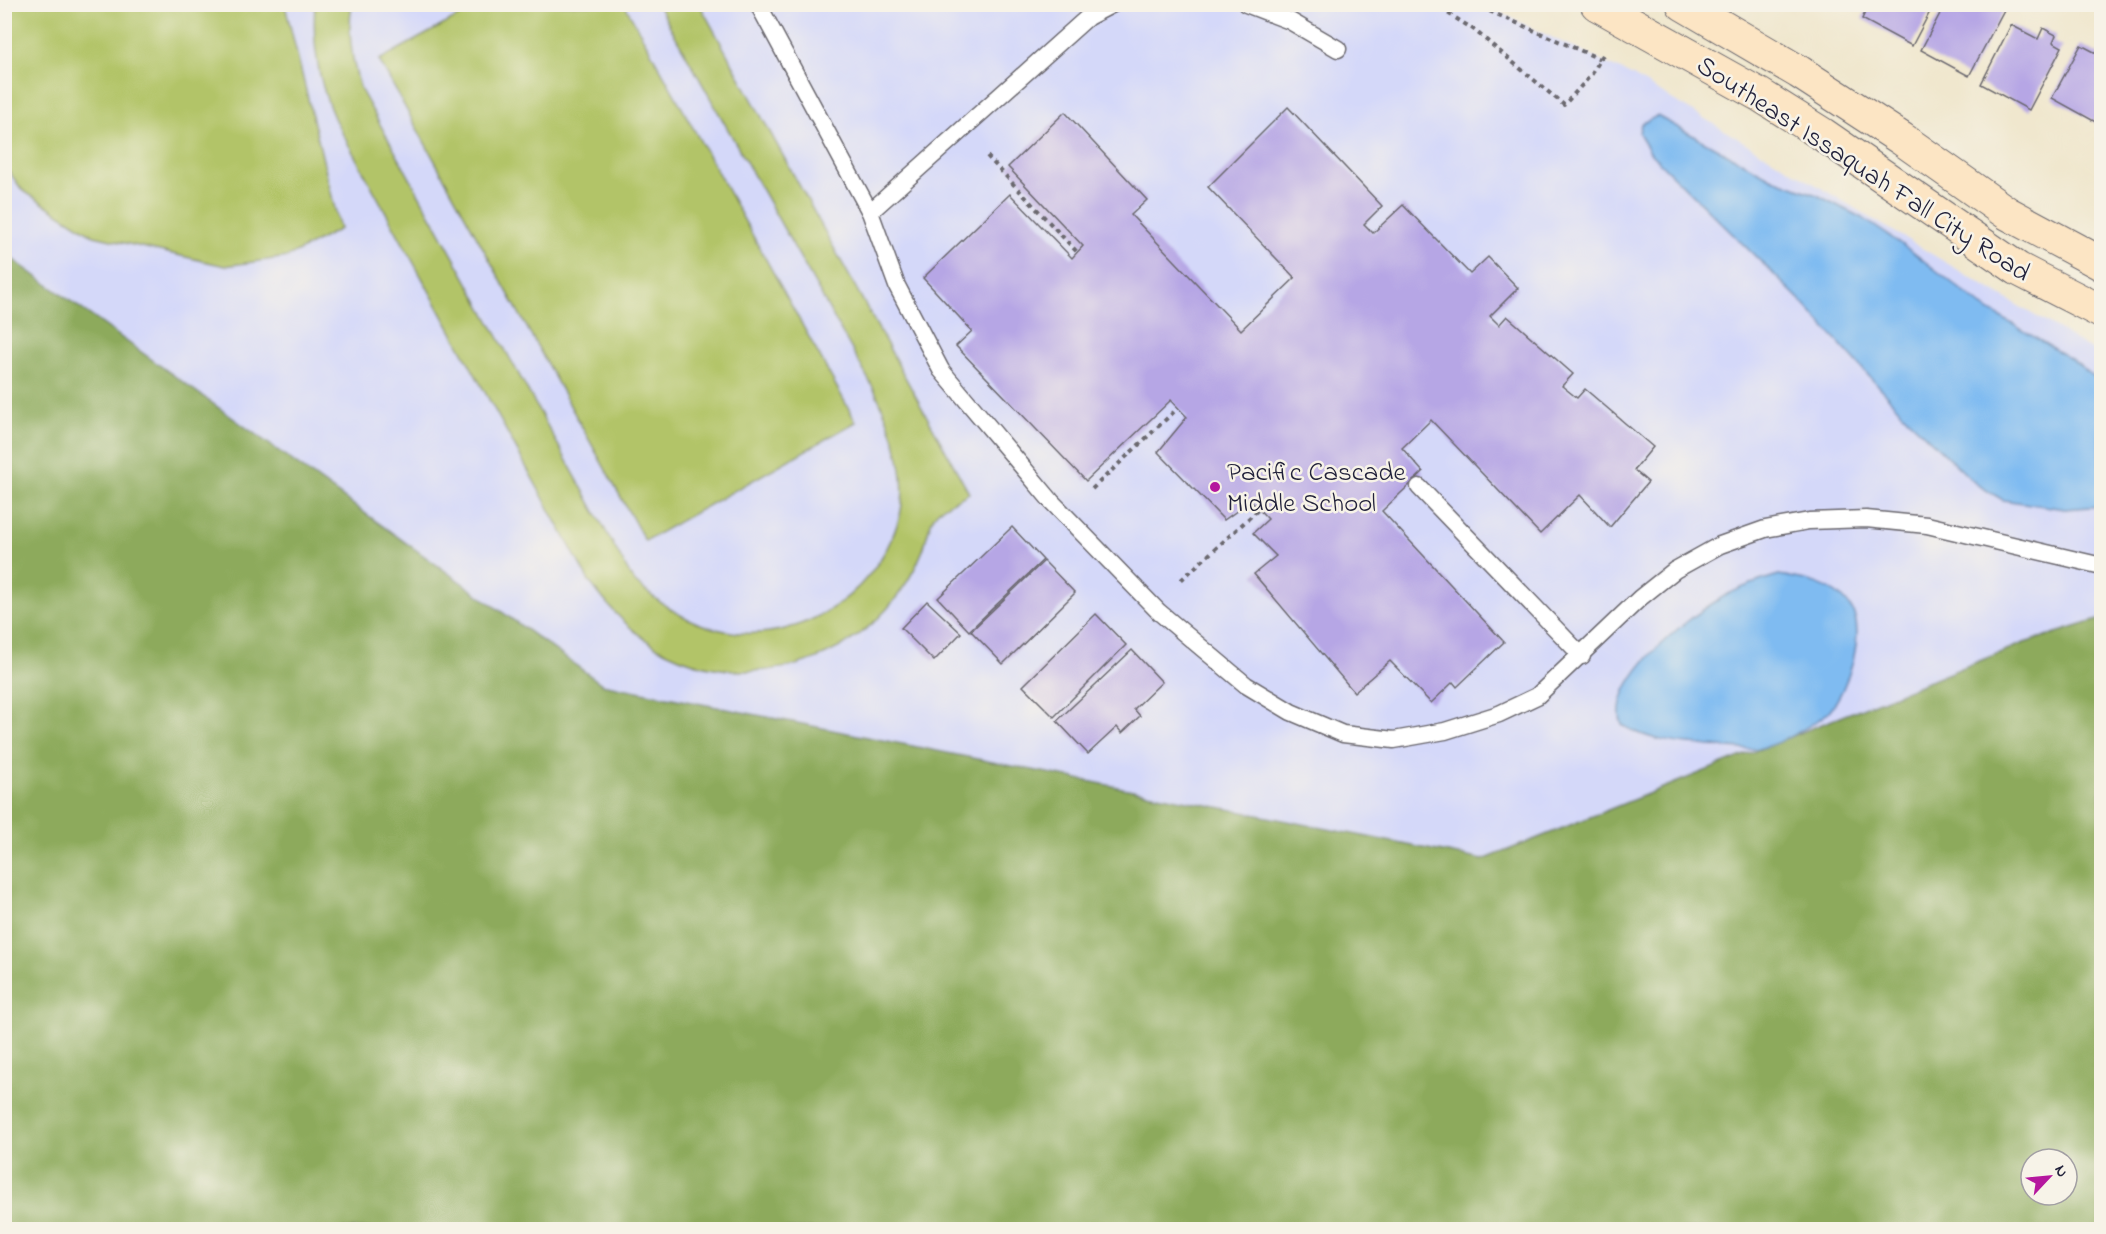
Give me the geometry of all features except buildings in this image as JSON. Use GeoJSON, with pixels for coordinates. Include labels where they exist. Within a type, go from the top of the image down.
{"type":"FeatureCollection","features":[{"type":"Feature","properties":{"kind":"street","name":"Southeast Issaquah Fall City Road"},"geometry":{"type":"LineString","coordinates":[[1597,4],[1760,95],[1822,134],[2018,269],[2102,312]]}},
{"type":"Feature","properties":{"kind":"street","name":"Southeast Issaquah Fall City Road"},"geometry":{"type":"LineString","coordinates":[[1683,4],[1799,72],[1902,139],[2007,213],[2102,264]]}},
{"type":"Feature","properties":{"kind":"lane"},"geometry":{"type":"LineString","coordinates":[[758,4],[870,212],[897,286],[941,370],[1068,519],[1159,612],[1246,685],[1292,712],[1343,734],[1394,740],[1445,731],[1499,714],[1538,696],[1640,598],[1675,570],[1720,545],[1765,529],[1809,521],[1866,519],[1927,525],[2102,566]]}},
{"type":"Feature","properties":{"kind":"lane"},"geometry":{"type":"LineString","coordinates":[[870,212],[1088,17],[1113,4]]}},
{"type":"Feature","properties":{"kind":"lane"},"geometry":{"type":"LineString","coordinates":[[1246,4],[1290,21],[1338,49]]}},
{"type":"Feature","properties":{"kind":"lane"},"geometry":{"type":"LineString","coordinates":[[1419,487],[1582,656]]}},
{"type":"Feature","properties":{"kind":"path"},"geometry":{"type":"LineString","coordinates":[[1433,4],[1473,29],[1564,105],[1592,74],[1604,53]]}},
{"type":"Feature","properties":{"kind":"path"},"geometry":{"type":"LineString","coordinates":[[1473,4],[1600,59]]}},
{"type":"Feature","properties":{"kind":"path"},"geometry":{"type":"LineString","coordinates":[[987,156],[1077,252]]}},
{"type":"Feature","properties":{"kind":"path"},"geometry":{"type":"LineString","coordinates":[[1092,489],[1178,408]]}},
{"type":"Feature","properties":{"kind":"path"},"geometry":{"type":"LineString","coordinates":[[1181,580],[1259,509]]}},
{"type":"Feature","properties":{"kind":"shaded area","name":"Pacific Cascade Middle School"},"geometry":{"type":"Polygon","coordinates":[[[5,5],[1484,5],[1633,76],[2101,355],[2101,619],[2024,643],[1484,860],[602,684],[5,253],[5,5]]]}},
{"type":"Feature","properties":{"kind":"green space"},"geometry":{"type":"Polygon","coordinates":[[[5,4],[285,5],[340,229],[288,257],[225,266],[94,236],[22,190],[5,166],[5,4]]]}},
{"type":"Feature","properties":{"kind":"green space"},"geometry":{"type":"Polygon","coordinates":[[[315,5],[352,5],[351,48],[361,90],[633,580],[667,607],[706,626],[737,633],[767,632],[797,626],[824,613],[849,595],[870,573],[887,548],[899,519],[903,487],[898,453],[888,420],[875,391],[658,5],[700,5],[969,493],[944,506],[934,515],[923,550],[908,581],[887,609],[865,630],[840,647],[813,660],[784,668],[754,671],[724,670],[695,663],[654,646],[633,630],[605,602],[589,581],[335,120],[320,78],[314,35],[315,5]]]}},
{"type":"Feature","properties":{"kind":"green space"},"geometry":{"type":"Polygon","coordinates":[[[479,5],[625,5],[856,422],[645,541],[379,60],[479,5]]]}},
{"type":"Feature","properties":{"kind":"green space"},"geometry":{"type":"Polygon","coordinates":[[[4,253],[602,684],[1483,860],[2024,643],[2101,619],[2101,1229],[5,1229],[4,253]]]}},
{"type":"Feature","properties":{"kind":"water"},"geometry":{"type":"Polygon","coordinates":[[[1657,116],[1773,179],[1817,195],[1864,219],[1910,250],[1982,306],[2071,359],[2101,382],[2101,506],[2065,509],[2003,500],[1976,484],[1907,418],[1801,301],[1651,154],[1639,133],[1641,124],[1657,116]]]}},
{"type":"Feature","properties":{"kind":"water"},"geometry":{"type":"Polygon","coordinates":[[[1779,575],[1826,587],[1849,605],[1854,616],[1857,629],[1856,644],[1849,675],[1829,711],[1787,738],[1754,749],[1671,742],[1641,734],[1622,725],[1620,708],[1626,690],[1637,671],[1669,637],[1704,609],[1725,596],[1748,585],[1779,575]]]}},
{"type":"Feature","properties":{"kind":"place","name":"Pacific Cascade Middle School"},"geometry":{"type":"Point","coordinates":[1215,487]}}]}
